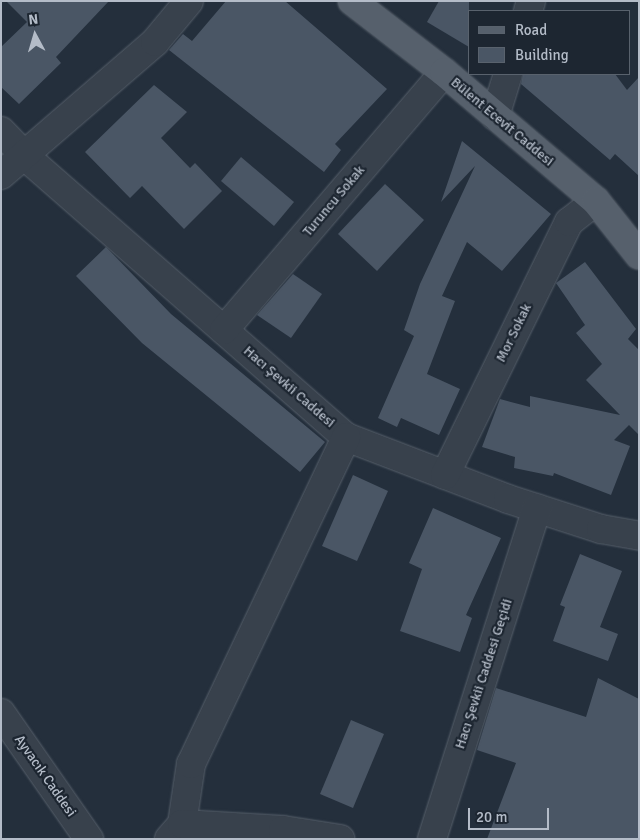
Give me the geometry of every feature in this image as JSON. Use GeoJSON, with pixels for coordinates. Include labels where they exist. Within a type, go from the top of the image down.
{"type":"FeatureCollection","features":[{"type":"Feature","properties":{"kind":"main road","name":"Bülent Ecevit Caddesi"},"geometry":{"type":"LineString","coordinates":[[352,1],[444,72],[596,201],[639,255]]}},
{"type":"Feature","properties":{"kind":"street"},"geometry":{"type":"LineString","coordinates":[[1,175],[26,157],[155,42],[189,1]]}},
{"type":"Feature","properties":{"kind":"street","name":"Turuncu Sokak"},"geometry":{"type":"LineString","coordinates":[[224,330],[444,72]]}},
{"type":"Feature","properties":{"kind":"street"},"geometry":{"type":"LineString","coordinates":[[495,116],[508,75]]}},
{"type":"Feature","properties":{"kind":"street","name":"Hacı Şevkii Caddesi"},"geometry":{"type":"LineString","coordinates":[[1,131],[26,157],[346,437],[537,508],[600,529],[639,536]]}},
{"type":"Feature","properties":{"kind":"street","name":"Mor Sokak"},"geometry":{"type":"LineString","coordinates":[[445,475],[569,222],[596,201]]}},
{"type":"Feature","properties":{"kind":"street"},"geometry":{"type":"LineString","coordinates":[[340,839],[283,830],[176,832],[191,764],[346,437]]}},
{"type":"Feature","properties":{"kind":"street","name":"Hacı Şevkii Caddesi Geçidi"},"geometry":{"type":"LineString","coordinates":[[432,839],[537,508]]}},
{"type":"Feature","properties":{"kind":"street","name":"Ayvacık Caddesi"},"geometry":{"type":"LineString","coordinates":[[1,714],[89,839]]}},
{"type":"Feature","properties":{"kind":"building"},"geometry":{"type":"Polygon","coordinates":[[[6,1],[109,1],[56,57],[61,63],[19,104],[1,87],[1,47],[27,22],[6,1]]]}},
{"type":"Feature","properties":{"kind":"building"},"geometry":{"type":"Polygon","coordinates":[[[226,1],[285,1],[387,89],[335,144],[341,150],[324,172],[169,50],[183,34],[192,41],[226,1]]]}},
{"type":"Feature","properties":{"kind":"building"},"geometry":{"type":"Polygon","coordinates":[[[439,1],[469,1],[468,46],[427,22],[439,1]]]}},
{"type":"Feature","properties":{"kind":"building"},"geometry":{"type":"Polygon","coordinates":[[[523,75],[616,75],[627,90],[639,77],[639,176],[615,154],[610,160],[521,84],[523,75]]]}},
{"type":"Feature","properties":{"kind":"building"},"geometry":{"type":"Polygon","coordinates":[[[154,85],[187,112],[161,138],[190,168],[195,163],[222,191],[184,229],[142,186],[130,198],[85,152],[154,85]]]}},
{"type":"Feature","properties":{"kind":"building"},"geometry":{"type":"Polygon","coordinates":[[[462,141],[551,214],[502,271],[467,242],[442,296],[455,301],[427,374],[460,389],[439,435],[401,418],[397,427],[378,418],[414,336],[404,330],[420,284],[475,166],[441,202],[462,141]]]}},
{"type":"Feature","properties":{"kind":"building"},"geometry":{"type":"Polygon","coordinates":[[[241,157],[294,202],[274,226],[221,181],[241,157]]]}},
{"type":"Feature","properties":{"kind":"building"},"geometry":{"type":"Polygon","coordinates":[[[385,184],[424,220],[377,271],[338,234],[385,184]]]}},
{"type":"Feature","properties":{"kind":"building"},"geometry":{"type":"Polygon","coordinates":[[[106,247],[171,314],[325,442],[300,472],[142,343],[76,276],[106,247]]]}},
{"type":"Feature","properties":{"kind":"building"},"geometry":{"type":"Polygon","coordinates":[[[585,262],[636,329],[628,339],[639,350],[639,435],[629,425],[614,440],[630,446],[611,495],[554,473],[553,476],[514,468],[515,457],[482,447],[500,399],[530,407],[530,396],[620,415],[586,380],[602,364],[576,333],[585,325],[556,283],[585,262]]]}},
{"type":"Feature","properties":{"kind":"building"},"geometry":{"type":"Polygon","coordinates":[[[293,274],[322,294],[291,338],[257,315],[293,274]]]}},
{"type":"Feature","properties":{"kind":"building"},"geometry":{"type":"Polygon","coordinates":[[[353,475],[388,491],[357,561],[322,546],[353,475]]]}},
{"type":"Feature","properties":{"kind":"building"},"geometry":{"type":"Polygon","coordinates":[[[433,508],[501,538],[466,615],[472,618],[460,652],[400,631],[422,569],[409,563],[433,508]]]}},
{"type":"Feature","properties":{"kind":"building"},"geometry":{"type":"Polygon","coordinates":[[[580,554],[622,571],[600,627],[618,634],[608,661],[553,641],[565,607],[560,605],[580,554]]]}},
{"type":"Feature","properties":{"kind":"building"},"geometry":{"type":"Polygon","coordinates":[[[598,678],[639,699],[639,839],[487,839],[516,763],[477,750],[496,688],[586,717],[598,678]]]}},
{"type":"Feature","properties":{"kind":"building"},"geometry":{"type":"Polygon","coordinates":[[[351,720],[384,734],[353,808],[320,794],[351,720]]]}}]}
